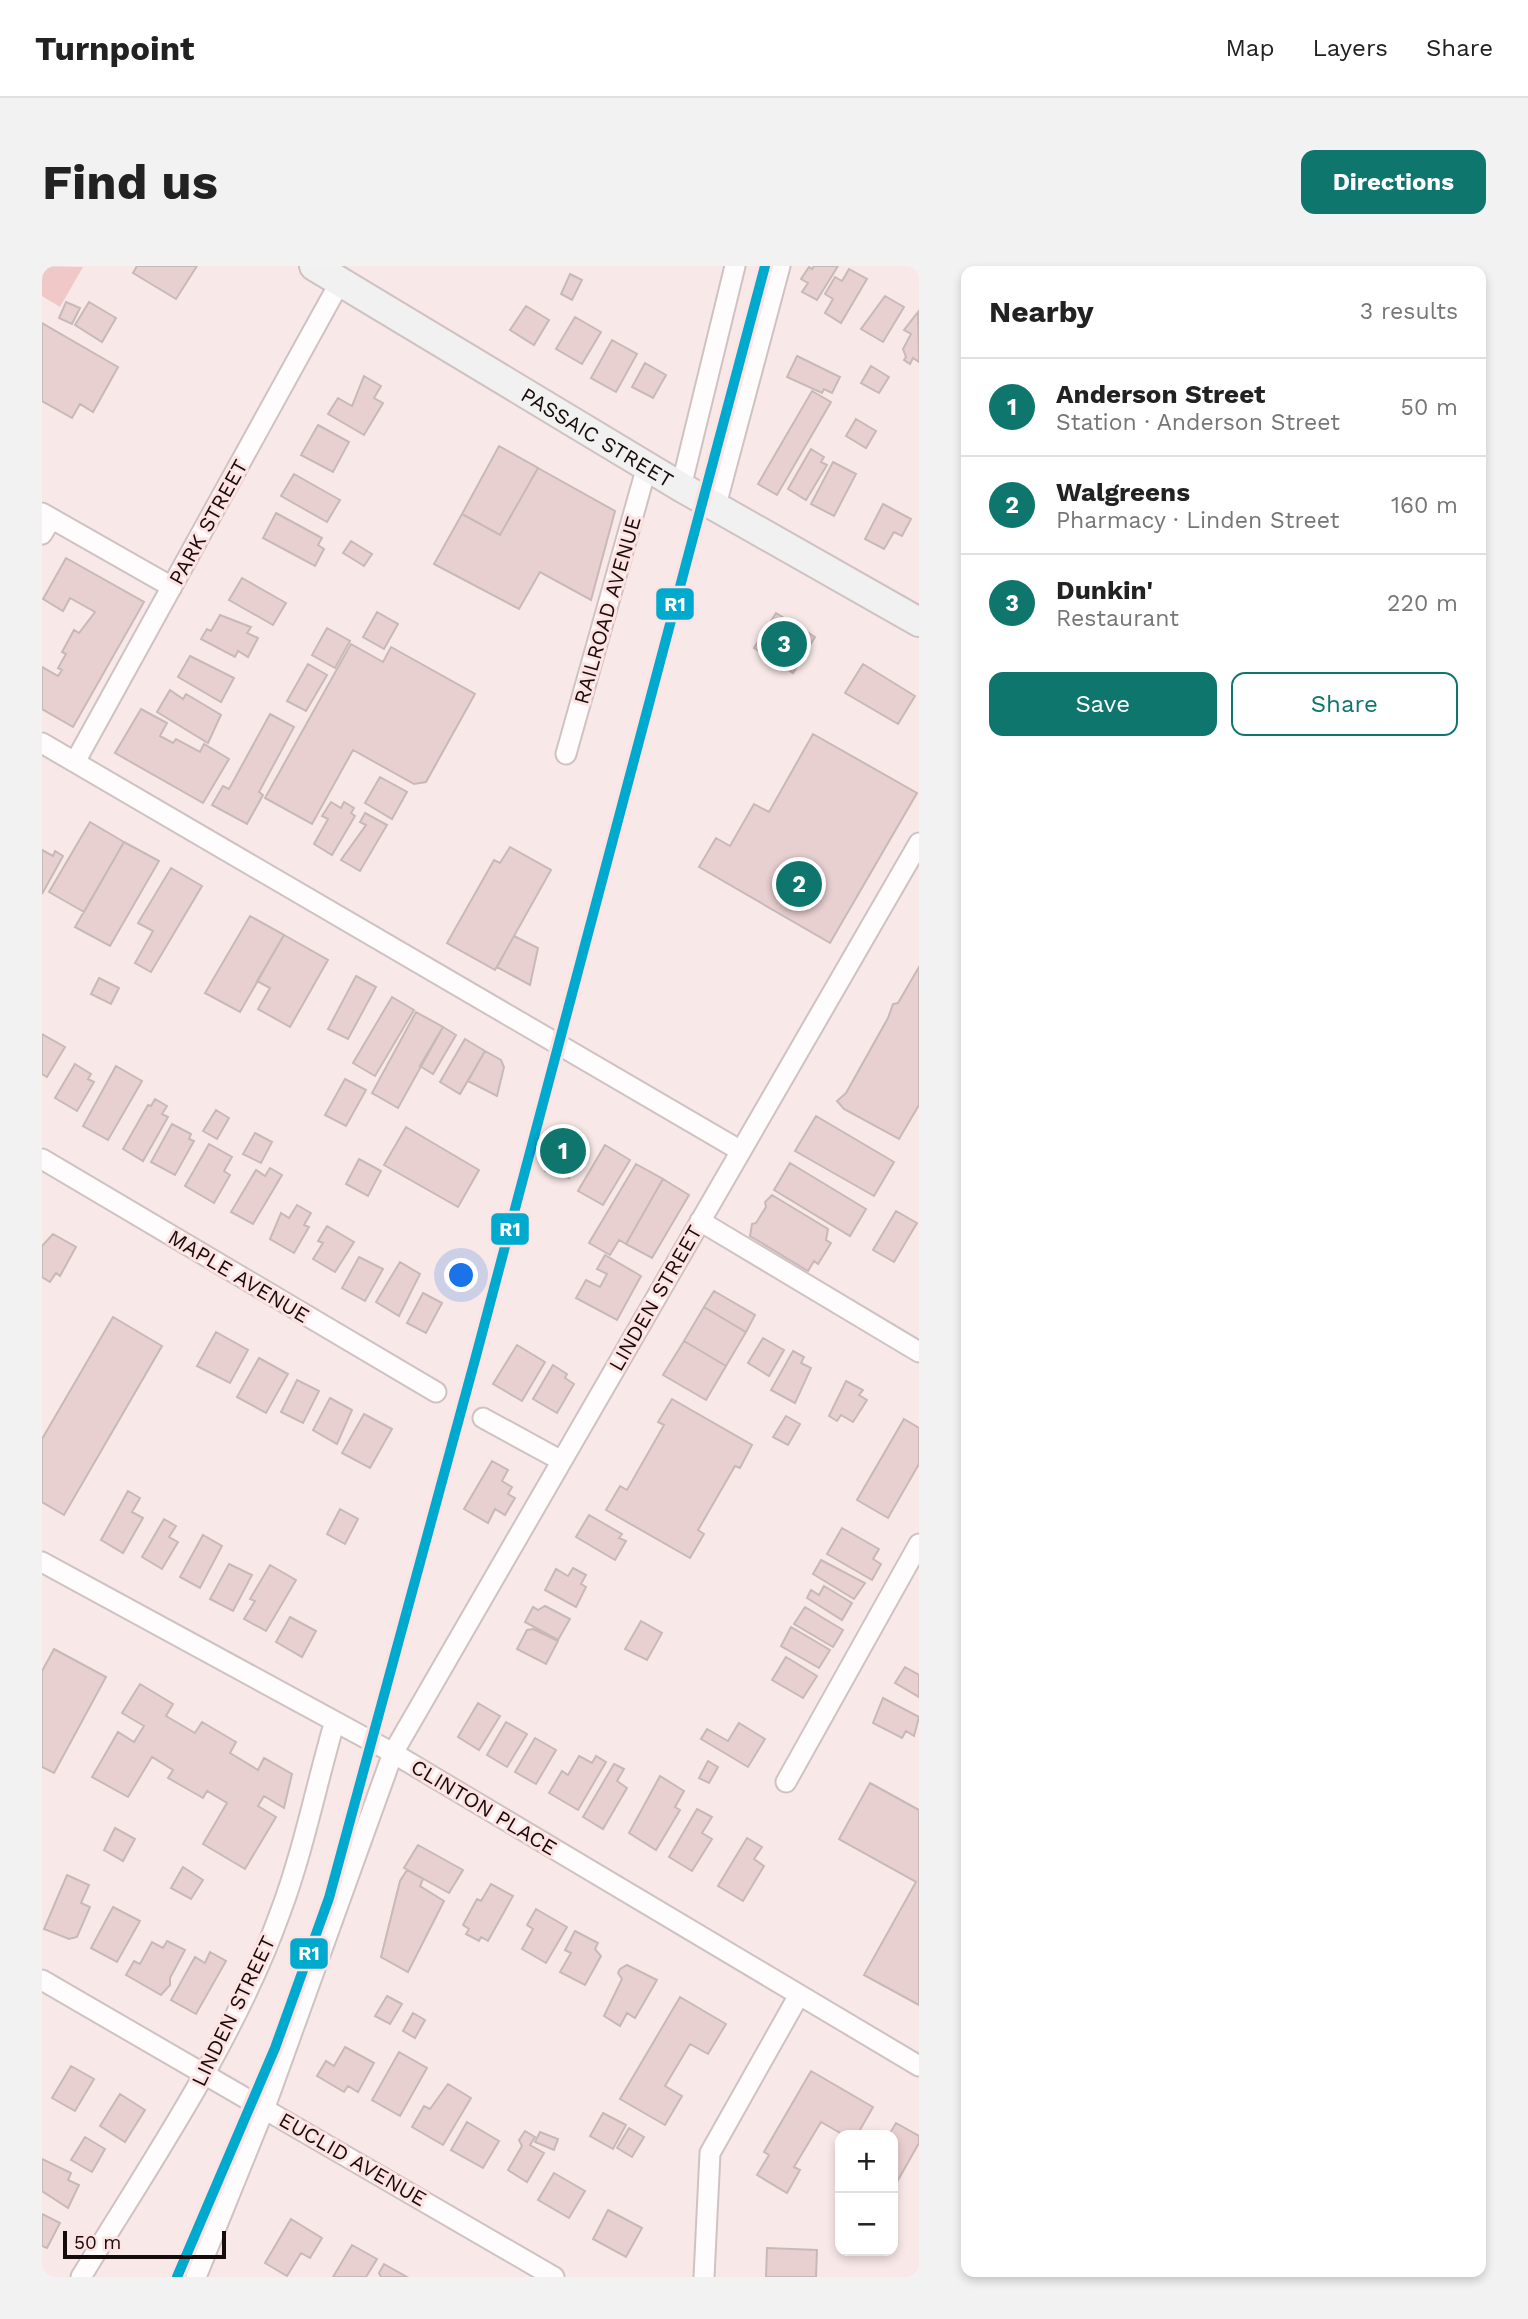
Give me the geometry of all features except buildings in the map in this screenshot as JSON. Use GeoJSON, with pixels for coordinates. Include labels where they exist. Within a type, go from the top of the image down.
{"type":"FeatureCollection","features":[{"type":"Feature","properties":{"kind":"main road","name":"PASSAIC STREET"},"geometry":{"type":"LineString","coordinates":[[325,271],[681,487],[919,622]]}},
{"type":"Feature","properties":{"kind":"street"},"geometry":{"type":"LineString","coordinates":[[681,487],[735,266]]}},
{"type":"Feature","properties":{"kind":"street"},"geometry":{"type":"LineString","coordinates":[[716,505],[780,266]]}},
{"type":"Feature","properties":{"kind":"street","name":"PARK STREET"},"geometry":{"type":"LineString","coordinates":[[75,762],[172,587],[325,271]]}},
{"type":"Feature","properties":{"kind":"street","name":"RAILROAD AVENUE"},"geometry":{"type":"LineString","coordinates":[[566,754],[647,466]]}},
{"type":"Feature","properties":{"kind":"street"},"geometry":{"type":"LineString","coordinates":[[45,522],[172,587]]}},
{"type":"Feature","properties":{"kind":"street"},"geometry":{"type":"LineString","coordinates":[[42,743],[741,1151]]}},
{"type":"Feature","properties":{"kind":"street","name":"LINDEN STREET"},"geometry":{"type":"LineString","coordinates":[[196,2277],[265,2107],[393,1753],[919,843]]}},
{"type":"Feature","properties":{"kind":"street","name":"MAPLE AVENUE"},"geometry":{"type":"LineString","coordinates":[[42,1159],[436,1392]]}},
{"type":"Feature","properties":{"kind":"street"},"geometry":{"type":"LineString","coordinates":[[700,1221],[919,1352]]}},
{"type":"Feature","properties":{"kind":"street"},"geometry":{"type":"LineString","coordinates":[[483,1418],[560,1460]]}},
{"type":"Feature","properties":{"kind":"street"},"geometry":{"type":"LineString","coordinates":[[786,1782],[919,1544]]}},
{"type":"Feature","properties":{"kind":"street","name":"CLINTON PLACE"},"geometry":{"type":"LineString","coordinates":[[42,1562],[334,1724],[393,1753],[919,2066]]}},
{"type":"Feature","properties":{"kind":"street","name":"LINDEN STREET"},"geometry":{"type":"LineString","coordinates":[[81,2277],[205,2073],[257,1968],[281,1913],[334,1724]]}},
{"type":"Feature","properties":{"kind":"street","name":"EUCLID AVENUE"},"geometry":{"type":"LineString","coordinates":[[42,1980],[554,2277]]}},
{"type":"Feature","properties":{"kind":"street"},"geometry":{"type":"LineString","coordinates":[[704,2277],[710,2153],[799,1995]]}},
{"type":"Feature","properties":{"kind":"shaded area"},"geometry":{"type":"Polygon","coordinates":[[[42,266],[83,267],[60,307],[42,296],[42,266]]]}},
{"type":"Feature","properties":{"kind":"transit line","name":"R1"},"geometry":{"type":"LineString","coordinates":[[177,2277],[275,2048],[329,1898],[476,1356],[765,266]]}},
{"type":"Feature","properties":{"kind":"place","name":"Dunkin'"},"geometry":{"type":"Point","coordinates":[784,644]}},
{"type":"Feature","properties":{"kind":"place","name":"Walgreens"},"geometry":{"type":"Point","coordinates":[799,884]}},
{"type":"Feature","properties":{"kind":"place","name":"Anderson Street"},"geometry":{"type":"Point","coordinates":[563,1151]}}]}
